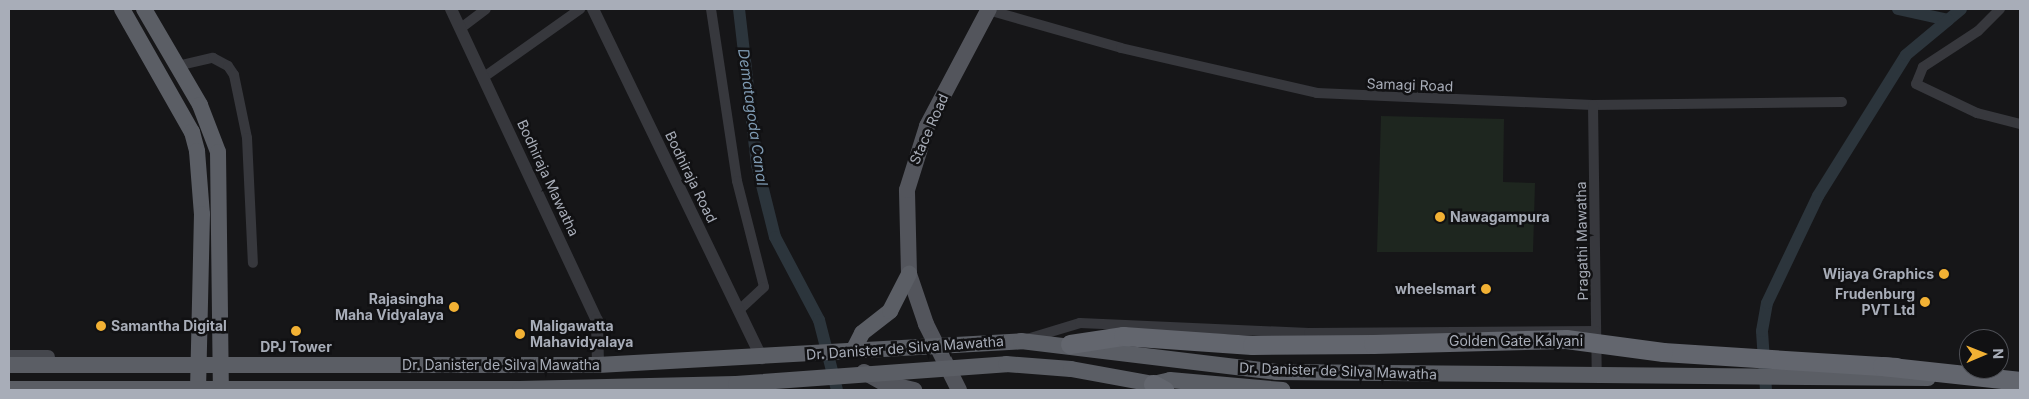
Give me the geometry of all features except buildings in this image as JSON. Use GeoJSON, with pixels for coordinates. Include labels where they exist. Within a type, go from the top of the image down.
{"type":"FeatureCollection","features":[{"type":"Feature","properties":{"kind":"highway"},"geometry":{"type":"LineString","coordinates":[[122,9],[195,141],[202,214],[198,388]]}},
{"type":"Feature","properties":{"kind":"highway"},"geometry":{"type":"LineString","coordinates":[[144,9],[207,120],[218,152],[221,387]]}},
{"type":"Feature","properties":{"kind":"highway"},"geometry":{"type":"LineString","coordinates":[[850,352],[862,333],[890,311],[909,274]]}},
{"type":"Feature","properties":{"kind":"highway","name":"Golden Gate Kalyani"},"geometry":{"type":"LineString","coordinates":[[1070,344],[1123,336],[1243,345],[1566,339],[1714,357],[1882,366],[2020,380]]}},
{"type":"Feature","properties":{"kind":"highway","name":"Dr. Danister de Silva Mawatha"},"geometry":{"type":"LineString","coordinates":[[9,366],[198,363],[598,365],[802,356],[937,343],[1021,340],[1070,344],[1150,359],[1276,372],[1597,377],[2020,380]]}},
{"type":"Feature","properties":{"kind":"highway","name":"Dr. Danister de Silva Mawatha"},"geometry":{"type":"LineString","coordinates":[[9,389],[221,387],[520,389],[802,378],[945,366],[1048,366],[1153,388],[1170,380],[1283,390]]}},
{"type":"Feature","properties":{"kind":"highway"},"geometry":{"type":"LineString","coordinates":[[1882,366],[2020,373]]}},
{"type":"Feature","properties":{"kind":"main road","name":"Stace Road"},"geometry":{"type":"LineString","coordinates":[[959,390],[945,366],[909,274],[906,215],[911,168],[927,126],[988,9]]}},
{"type":"Feature","properties":{"kind":"main road"},"geometry":{"type":"LineString","coordinates":[[9,356],[169,364]]}},
{"type":"Feature","properties":{"kind":"main road"},"geometry":{"type":"LineString","coordinates":[[858,373],[884,384],[914,390]]}},
{"type":"Feature","properties":{"kind":"main road"},"geometry":{"type":"LineString","coordinates":[[161,390],[178,388]]}},
{"type":"Feature","properties":{"kind":"street","name":"Bodhiraja Mawatha"},"geometry":{"type":"LineString","coordinates":[[451,9],[598,320],[598,365]]}},
{"type":"Feature","properties":{"kind":"street"},"geometry":{"type":"LineString","coordinates":[[461,28],[486,9]]}},
{"type":"Feature","properties":{"kind":"street"},"geometry":{"type":"LineString","coordinates":[[484,77],[580,9]]}},
{"type":"Feature","properties":{"kind":"street","name":"Bodhiraja Road"},"geometry":{"type":"LineString","coordinates":[[593,9],[762,358]]}},
{"type":"Feature","properties":{"kind":"street"},"geometry":{"type":"LineString","coordinates":[[711,9],[737,181],[764,287],[739,310]]}},
{"type":"Feature","properties":{"kind":"street","name":"Samagi Road"},"geometry":{"type":"LineString","coordinates":[[988,9],[1121,48],[1292,90],[1354,96],[1593,105],[1842,102]]}},
{"type":"Feature","properties":{"kind":"street"},"geometry":{"type":"LineString","coordinates":[[2000,9],[1978,31],[1923,67],[1916,84],[1977,114],[2020,124]]}},
{"type":"Feature","properties":{"kind":"street"},"geometry":{"type":"LineString","coordinates":[[177,66],[213,58],[228,66],[234,75],[247,138],[253,263]]}},
{"type":"Feature","properties":{"kind":"street","name":"Pragathi Mawatha"},"geometry":{"type":"LineString","coordinates":[[1593,105],[1597,377]]}},
{"type":"Feature","properties":{"kind":"street"},"geometry":{"type":"LineString","coordinates":[[1021,340],[1080,323],[1300,333],[1596,331]]}},
{"type":"Feature","properties":{"kind":"shaded area","name":"Nawagampura"},"geometry":{"type":"Polygon","coordinates":[[[1381,116],[1504,119],[1503,182],[1535,183],[1533,252],[1377,252],[1381,116]]]}},
{"type":"Feature","properties":{"kind":"waterway","name":"Dematagoda Canal"},"geometry":{"type":"LineString","coordinates":[[739,9],[757,165],[775,237],[819,320],[837,390]]}},
{"type":"Feature","properties":{"kind":"waterway"},"geometry":{"type":"LineString","coordinates":[[1898,9],[1948,20],[1961,9]]}},
{"type":"Feature","properties":{"kind":"waterway"},"geometry":{"type":"LineString","coordinates":[[1766,390],[1762,331],[1767,303],[1818,196],[1906,55],[1948,20]]}},
{"type":"Feature","properties":{"kind":"place","name":"Nawagampura"},"geometry":{"type":"Point","coordinates":[1440,217]}},
{"type":"Feature","properties":{"kind":"place","name":"Wijaya Graphics"},"geometry":{"type":"Point","coordinates":[1944,274]}},
{"type":"Feature","properties":{"kind":"place","name":"wheelsmart"},"geometry":{"type":"Point","coordinates":[1486,289]}},
{"type":"Feature","properties":{"kind":"place","name":"Frudenburg PVT Ltd"},"geometry":{"type":"Point","coordinates":[1925,302]}},
{"type":"Feature","properties":{"kind":"place","name":"Rajasingha Maha Vidyalaya"},"geometry":{"type":"Point","coordinates":[454,307]}},
{"type":"Feature","properties":{"kind":"place","name":"Samantha Digital"},"geometry":{"type":"Point","coordinates":[101,326]}},
{"type":"Feature","properties":{"kind":"place","name":"DPJ Tower"},"geometry":{"type":"Point","coordinates":[296,331]}},
{"type":"Feature","properties":{"kind":"place","name":"Maligawatta Mahavidyalaya"},"geometry":{"type":"Point","coordinates":[520,334]}}]}
